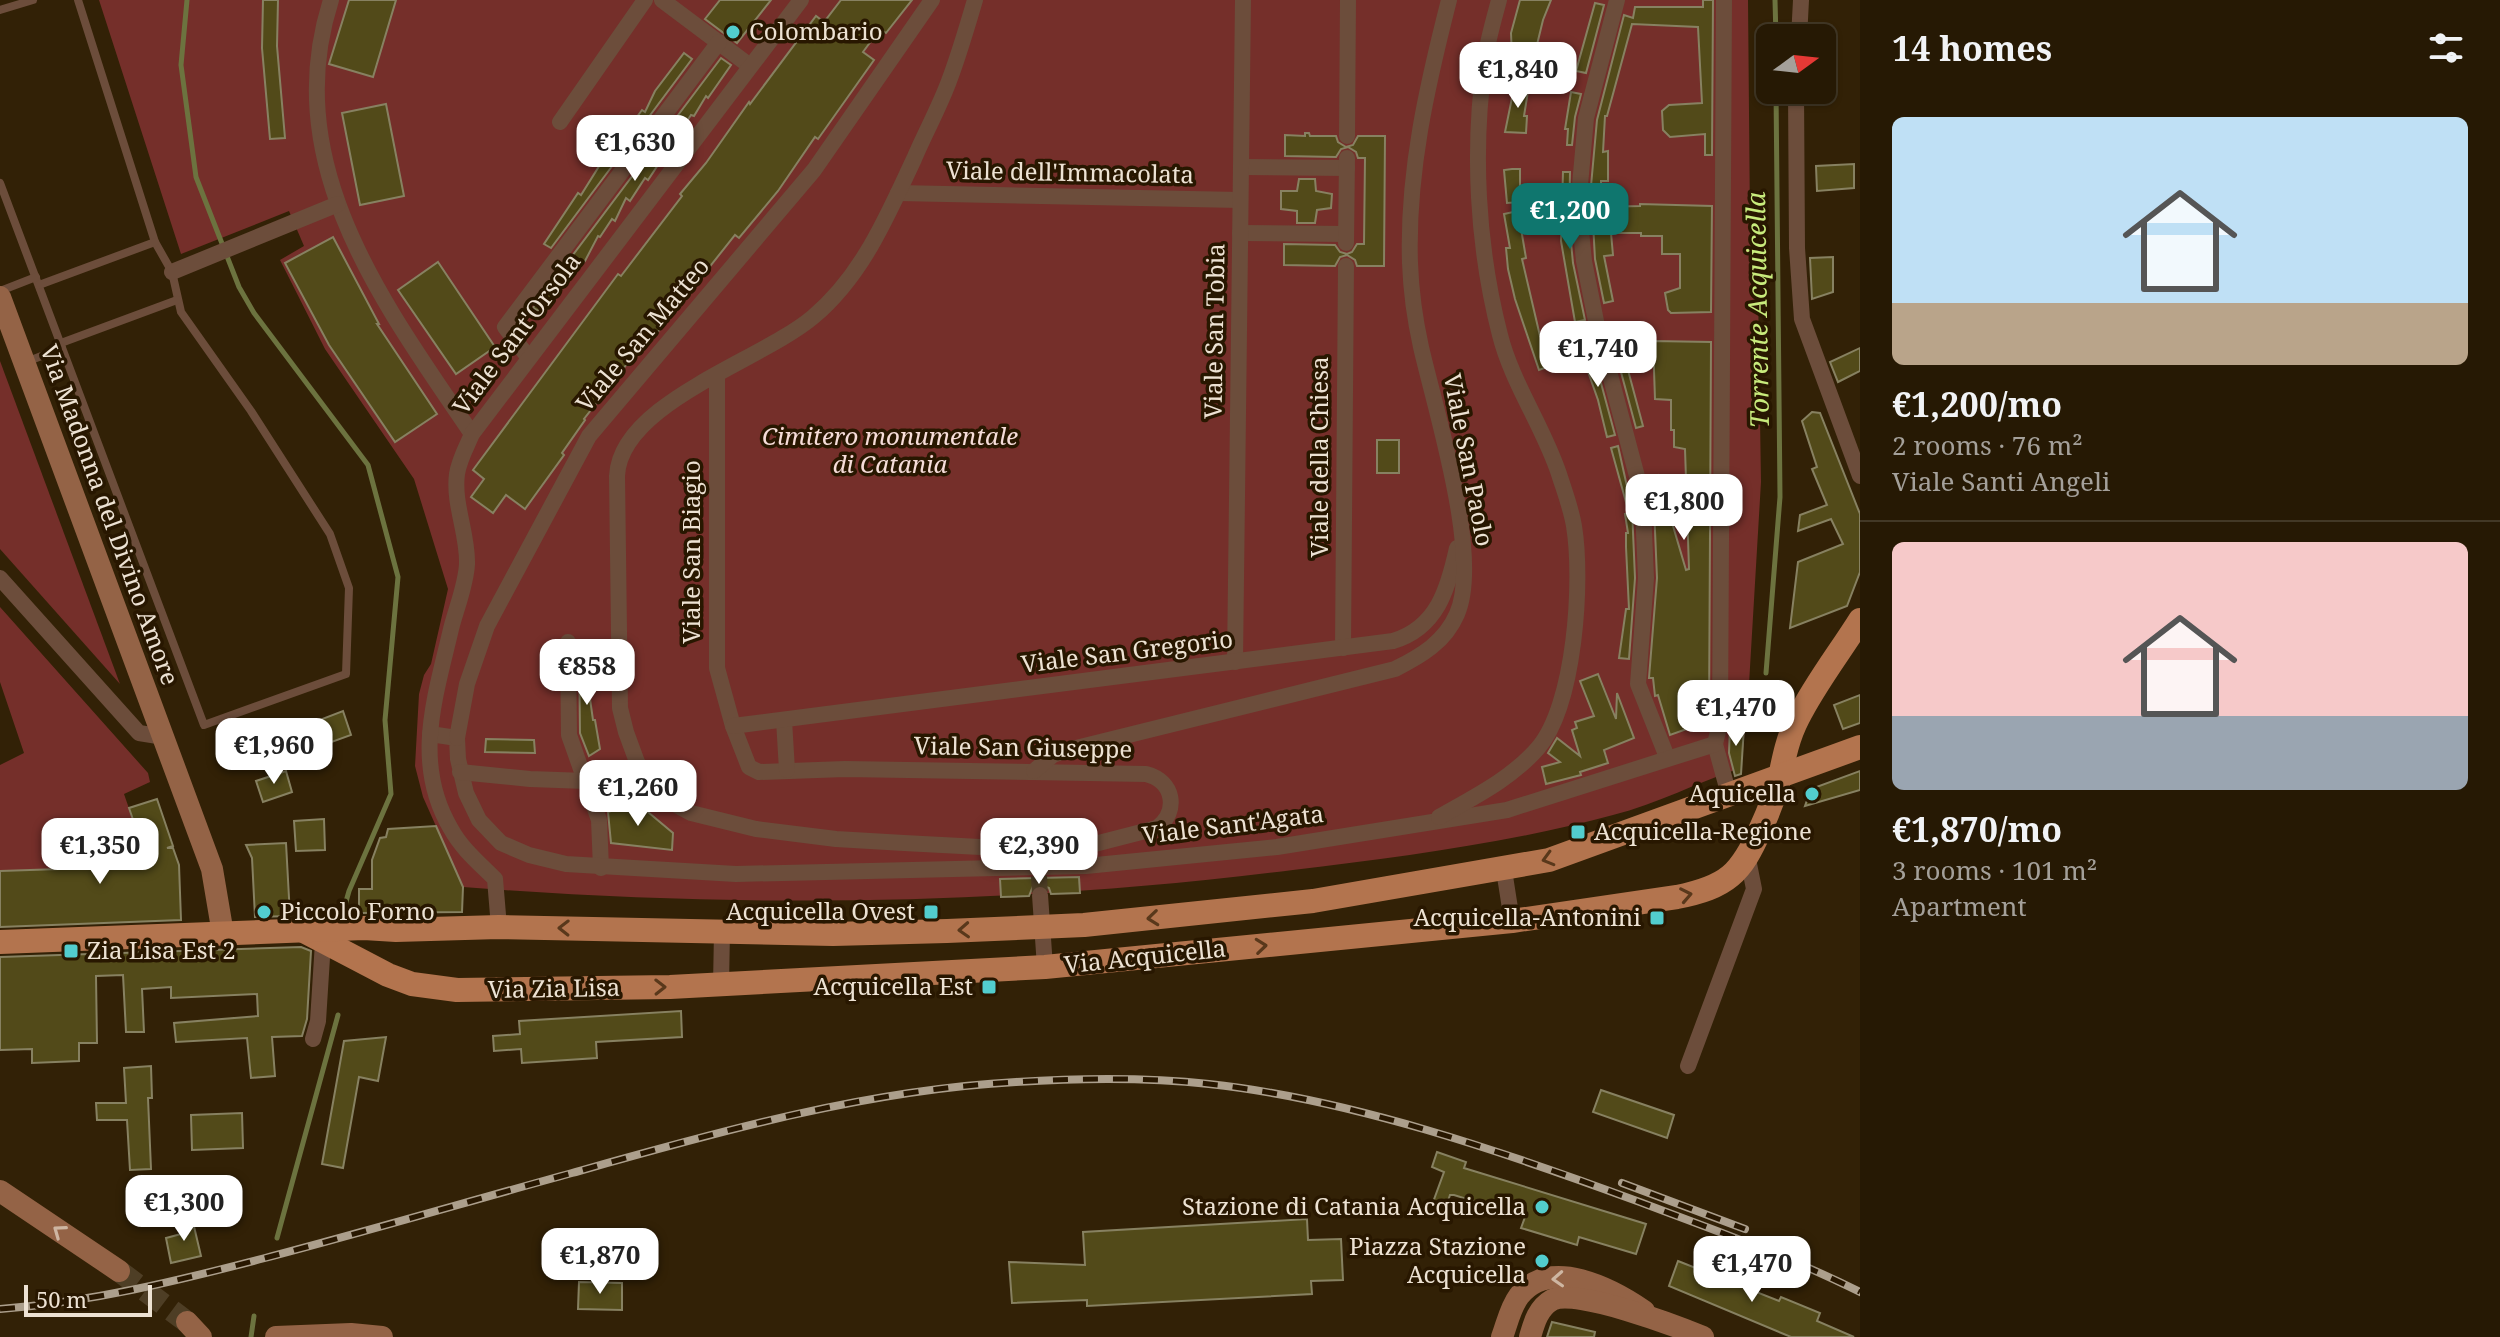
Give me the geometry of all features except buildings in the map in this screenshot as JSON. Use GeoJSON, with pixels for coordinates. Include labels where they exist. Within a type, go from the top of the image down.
{"type":"FeatureCollection","features":[{"type":"Feature","properties":{"kind":"main road","name":"Via Madonna del Divino Amore"},"geometry":{"type":"LineString","coordinates":[[0,297],[212,869],[223,934]]}},
{"type":"Feature","properties":{"kind":"main road"},"geometry":{"type":"LineString","coordinates":[[1780,777],[1797,719],[1860,620]]}},
{"type":"Feature","properties":{"kind":"main road","name":"Via Acquicella"},"geometry":{"type":"LineString","coordinates":[[1042,926],[1084,925],[1313,901],[1504,870],[1549,860],[1860,747]]}},
{"type":"Feature","properties":{"kind":"main road","name":"Via Acquicella"},"geometry":{"type":"LineString","coordinates":[[1045,967],[1512,921],[1700,892],[1719,884],[1748,859],[1774,799],[1780,777]]}},
{"type":"Feature","properties":{"kind":"main road","name":"Via Zia Lisa"},"geometry":{"type":"LineString","coordinates":[[0,942],[223,934],[312,936],[364,928],[499,927],[833,934],[1042,926]]}},
{"type":"Feature","properties":{"kind":"main road"},"geometry":{"type":"LineString","coordinates":[[388,975],[381,952],[383,943],[396,930]]}},
{"type":"Feature","properties":{"kind":"main road","name":"Via Zia Lisa"},"geometry":{"type":"LineString","coordinates":[[312,936],[412,984],[457,990],[721,985],[1045,967]]}},
{"type":"Feature","properties":{"kind":"main road"},"geometry":{"type":"LineString","coordinates":[[0,1191],[119,1271]]}},
{"type":"Feature","properties":{"kind":"main road"},"geometry":{"type":"LineString","coordinates":[[1502,1337],[1519,1295],[1551,1278],[1564,1277],[1620,1294],[1654,1318]]}},
{"type":"Feature","properties":{"kind":"main road"},"geometry":{"type":"LineString","coordinates":[[1533,1327],[1548,1302],[1567,1297],[1654,1318],[1703,1337]]}},
{"type":"Feature","properties":{"kind":"main road"},"geometry":{"type":"LineString","coordinates":[[276,1337],[351,1334],[382,1337]]}},
{"type":"Feature","properties":{"kind":"street"},"geometry":{"type":"LineString","coordinates":[[331,0],[323,23],[315,70],[316,105],[338,204],[354,246],[390,313],[472,434]]}},
{"type":"Feature","properties":{"kind":"street"},"geometry":{"type":"LineString","coordinates":[[560,122],[645,0]]}},
{"type":"Feature","properties":{"kind":"street"},"geometry":{"type":"LineString","coordinates":[[662,0],[750,66]]}},
{"type":"Feature","properties":{"kind":"street","name":"Viale Sant'Orsola"},"geometry":{"type":"LineString","coordinates":[[499,927],[495,879],[467,853],[451,831],[439,807],[428,755],[467,564],[456,488],[458,471],[472,434],[801,0]]}},
{"type":"Feature","properties":{"kind":"street","name":"Viale San Matteo"},"geometry":{"type":"LineString","coordinates":[[460,772],[457,738],[467,684],[487,626],[589,436],[814,170],[932,0]]}},
{"type":"Feature","properties":{"kind":"street"},"geometry":{"type":"LineString","coordinates":[[975,0],[949,82],[898,193],[854,274],[831,301],[794,330],[678,397],[638,427],[623,448],[617,461],[618,686],[626,732],[646,778],[667,800],[691,813],[756,829],[836,839],[1038,850],[1039,871]]}},
{"type":"Feature","properties":{"kind":"street","name":"Viale San Tobia"},"geometry":{"type":"LineString","coordinates":[[1235,662],[1243,0]]}},
{"type":"Feature","properties":{"kind":"street"},"geometry":{"type":"LineString","coordinates":[[1347,136],[1348,0]]}},
{"type":"Feature","properties":{"kind":"street","name":"Viale San Paolo"},"geometry":{"type":"LineString","coordinates":[[1034,771],[1053,755],[1064,751],[1378,674],[1427,652],[1441,639],[1457,614],[1464,588],[1460,534],[1449,461],[1420,345],[1410,258],[1417,146],[1449,0]]}},
{"type":"Feature","properties":{"kind":"street"},"geometry":{"type":"LineString","coordinates":[[1434,820],[1508,775],[1539,747],[1550,731],[1565,685],[1575,625],[1574,524],[1550,450],[1501,339],[1482,243],[1480,105],[1485,56],[1499,0]]}},
{"type":"Feature","properties":{"kind":"street"},"geometry":{"type":"LineString","coordinates":[[1617,0],[1586,118],[1580,221],[1584,261],[1597,326],[1643,508],[1646,578],[1638,684],[1667,757]]}},
{"type":"Feature","properties":{"kind":"street"},"geometry":{"type":"LineString","coordinates":[[1724,0],[1721,675],[1720,723],[1715,744],[1729,795]]}},
{"type":"Feature","properties":{"kind":"street"},"geometry":{"type":"LineString","coordinates":[[1800,24],[1801,0]]}},
{"type":"Feature","properties":{"kind":"street"},"geometry":{"type":"LineString","coordinates":[[529,358],[505,327],[719,42]]}},
{"type":"Feature","properties":{"kind":"street"},"geometry":{"type":"LineString","coordinates":[[1796,104],[1797,248],[1802,319],[1860,476]]}},
{"type":"Feature","properties":{"kind":"street"},"geometry":{"type":"LineString","coordinates":[[1240,233],[1346,239],[1347,163],[1241,167]]}},
{"type":"Feature","properties":{"kind":"street","name":"Viale dell'Immacolata"},"geometry":{"type":"LineString","coordinates":[[898,193],[1240,200]]}},
{"type":"Feature","properties":{"kind":"street"},"geometry":{"type":"LineString","coordinates":[[172,272],[338,204]]}},
{"type":"Feature","properties":{"kind":"street","name":"Viale della Chiesa"},"geometry":{"type":"LineString","coordinates":[[1343,648],[1346,266]]}},
{"type":"Feature","properties":{"kind":"street","name":"Viale San Biagio"},"geometry":{"type":"LineString","coordinates":[[717,376],[716,645],[721,688],[733,726]]}},
{"type":"Feature","properties":{"kind":"street","name":"Viale San Gregorio"},"geometry":{"type":"LineString","coordinates":[[733,726],[1406,638],[1427,623],[1444,598],[1460,534]]}},
{"type":"Feature","properties":{"kind":"street"},"geometry":{"type":"LineString","coordinates":[[0,578],[139,733],[164,737]]}},
{"type":"Feature","properties":{"kind":"street"},"geometry":{"type":"LineString","coordinates":[[568,642],[569,735],[599,820],[601,868]]}},
{"type":"Feature","properties":{"kind":"street"},"geometry":{"type":"LineString","coordinates":[[784,720],[787,770]]}},
{"type":"Feature","properties":{"kind":"street","name":"Viale San Giuseppe"},"geometry":{"type":"LineString","coordinates":[[733,726],[749,767],[759,772],[1034,771],[1156,777],[1167,788],[1172,806],[1165,822],[1157,828],[1083,847],[1038,850]]}},
{"type":"Feature","properties":{"kind":"street"},"geometry":{"type":"LineString","coordinates":[[430,734],[457,738]]}},
{"type":"Feature","properties":{"kind":"street","name":"Viale Sant'Agata"},"geometry":{"type":"LineString","coordinates":[[460,772],[479,820],[501,843],[529,855],[566,864],[736,874],[1039,871],[1277,847],[1507,810],[1715,744]]}},
{"type":"Feature","properties":{"kind":"street"},"geometry":{"type":"LineString","coordinates":[[460,772],[586,781]]}},
{"type":"Feature","properties":{"kind":"street"},"geometry":{"type":"LineString","coordinates":[[1688,1066],[1754,889],[1748,859]]}},
{"type":"Feature","properties":{"kind":"street"},"geometry":{"type":"LineString","coordinates":[[1504,870],[1512,921]]}},
{"type":"Feature","properties":{"kind":"street"},"geometry":{"type":"LineString","coordinates":[[1040,895],[1042,926]]}},
{"type":"Feature","properties":{"kind":"street","name":"Via Acquicella"},"geometry":{"type":"LineString","coordinates":[[1042,926],[1045,967]]}},
{"type":"Feature","properties":{"kind":"street"},"geometry":{"type":"LineString","coordinates":[[721,985],[722,932]]}},
{"type":"Feature","properties":{"kind":"street"},"geometry":{"type":"LineString","coordinates":[[312,936],[318,1021],[313,1039]]}},
{"type":"Feature","properties":{"kind":"lane"},"geometry":{"type":"LineString","coordinates":[[0,10],[33,0]]}},
{"type":"Feature","properties":{"kind":"lane"},"geometry":{"type":"LineString","coordinates":[[0,183],[204,725],[346,674],[349,588],[330,534],[251,411],[181,312],[172,272],[155,242],[78,0]]}},
{"type":"Feature","properties":{"kind":"lane"},"geometry":{"type":"LineString","coordinates":[[0,291],[155,242]]}},
{"type":"Feature","properties":{"kind":"lane"},"geometry":{"type":"LineString","coordinates":[[25,362],[177,300]]}},
{"type":"Feature","properties":{"kind":"green space","name":"Cimitero monumentale di Catania"},"geometry":{"type":"Polygon","coordinates":[[[99,0],[1748,0],[1750,223],[1757,224],[1761,482],[1741,768],[1629,810],[1534,834],[1414,854],[1189,882],[982,897],[775,901],[671,899],[463,887],[423,797],[415,766],[419,694],[424,675],[431,664],[448,589],[414,479],[325,349],[280,260],[304,246],[289,211],[181,254],[99,0]]]}},
{"type":"Feature","properties":{"kind":"green space"},"geometry":{"type":"Polygon","coordinates":[[[0,361],[120,684],[0,549],[0,361]]]}},
{"type":"Feature","properties":{"kind":"green space"},"geometry":{"type":"Polygon","coordinates":[[[0,607],[148,773],[150,782],[124,794],[149,866],[0,871],[0,765],[24,753],[0,682],[0,607]]]}},
{"type":"Feature","properties":{"kind":"waterway"},"geometry":{"type":"LineString","coordinates":[[187,0],[181,65],[196,177],[239,287],[254,313],[368,465],[398,577],[385,720],[391,794],[349,891],[342,916]]}},
{"type":"Feature","properties":{"kind":"waterway","name":"Torrente Acquicella"},"geometry":{"type":"LineString","coordinates":[[1775,0],[1776,24]]}},
{"type":"Feature","properties":{"kind":"waterway","name":"Torrente Acquicella"},"geometry":{"type":"LineString","coordinates":[[1766,673],[1780,497],[1776,104]]}},
{"type":"Feature","properties":{"kind":"waterway","name":"Torrente Acquicella"},"geometry":{"type":"LineString","coordinates":[[277,1238],[338,1015]]}},
{"type":"Feature","properties":{"kind":"waterway","name":"Torrente Acquicella"},"geometry":{"type":"LineString","coordinates":[[251,1337],[254,1316]]}},
{"type":"Feature","properties":{"kind":"tunnel"},"geometry":{"type":"LineString","coordinates":[[1039,876],[1040,895]]}},
{"type":"Feature","properties":{"kind":"tunnel"},"geometry":{"type":"LineString","coordinates":[[119,1271],[187,1322]]}},
{"type":"Feature","properties":{"kind":"railway"},"geometry":{"type":"LineString","coordinates":[[0,1309],[101,1296],[199,1275],[682,1143],[848,1103],[960,1087],[1088,1079],[1185,1082],[1262,1091],[1426,1130],[1534,1164],[1693,1222],[1778,1255],[1860,1292]]}},
{"type":"Feature","properties":{"kind":"railway"},"geometry":{"type":"LineString","coordinates":[[1622,1183],[1745,1229]]}},
{"type":"Feature","properties":{"kind":"place","name":"Colombario"},"geometry":{"type":"Point","coordinates":[733,32]}},
{"type":"Feature","properties":{"kind":"place","name":"Aquicella"},"geometry":{"type":"Point","coordinates":[1812,794]}},
{"type":"Feature","properties":{"kind":"place","name":"Acquicella-Regione"},"geometry":{"type":"Point","coordinates":[1578,832]}},
{"type":"Feature","properties":{"kind":"place","name":"Piccolo Forno"},"geometry":{"type":"Point","coordinates":[264,912]}},
{"type":"Feature","properties":{"kind":"place","name":"Acquicella Ovest"},"geometry":{"type":"Point","coordinates":[931,912]}},
{"type":"Feature","properties":{"kind":"place","name":"Acquicella-Antonini"},"geometry":{"type":"Point","coordinates":[1657,918]}},
{"type":"Feature","properties":{"kind":"place","name":"Zia Lisa Est 2"},"geometry":{"type":"Point","coordinates":[71,951]}},
{"type":"Feature","properties":{"kind":"place","name":"Acquicella Est"},"geometry":{"type":"Point","coordinates":[989,987]}},
{"type":"Feature","properties":{"kind":"place","name":"Stazione di Catania Acquicella"},"geometry":{"type":"Point","coordinates":[1542,1207]}},
{"type":"Feature","properties":{"kind":"place","name":"Piazza Stazione Acquicella"},"geometry":{"type":"Point","coordinates":[1542,1261]}}]}
